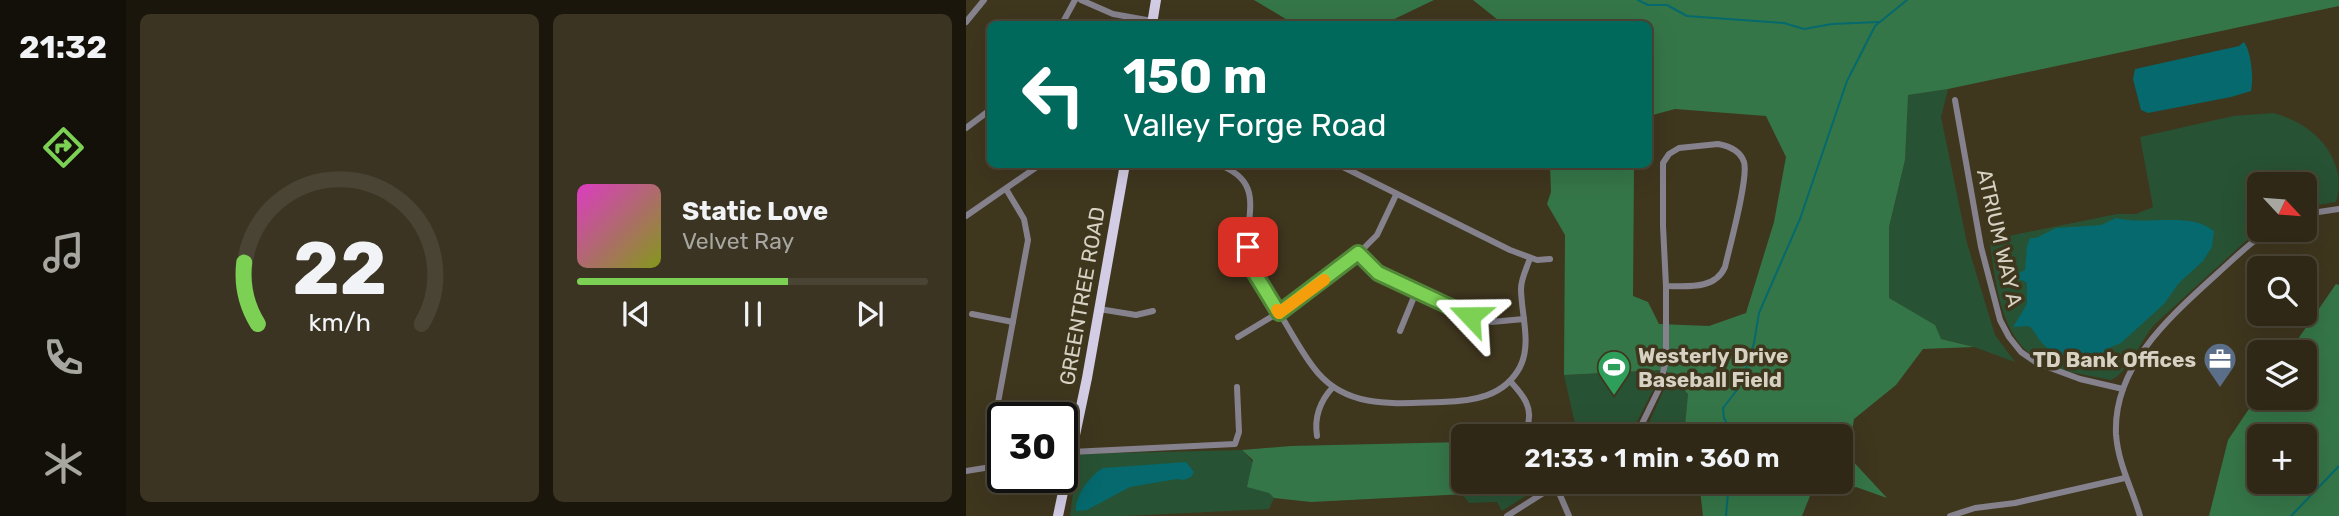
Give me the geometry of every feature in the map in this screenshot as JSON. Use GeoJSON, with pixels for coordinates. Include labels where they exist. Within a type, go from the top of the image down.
{"type":"FeatureCollection","features":[{"type":"Feature","properties":{"kind":"main road"},"geometry":{"type":"LineString","coordinates":[[1152,21],[1156,0]]}},
{"type":"Feature","properties":{"kind":"main road","name":"GREENTREE ROAD"},"geometry":{"type":"LineString","coordinates":[[1078,416],[1124,168]]}},
{"type":"Feature","properties":{"kind":"main road","name":"GREENTREE ROAD"},"geometry":{"type":"LineString","coordinates":[[1058,516],[1061,493]]}},
{"type":"Feature","properties":{"kind":"street"},"geometry":{"type":"LineString","coordinates":[[966,22],[984,0]]}},
{"type":"Feature","properties":{"kind":"street"},"geometry":{"type":"LineString","coordinates":[[1064,21],[1075,0]]}},
{"type":"Feature","properties":{"kind":"street"},"geometry":{"type":"LineString","coordinates":[[1081,0],[1113,14],[1143,21]]}},
{"type":"Feature","properties":{"kind":"street","name":"ATRIUM WAY A"},"geometry":{"type":"LineString","coordinates":[[1955,100],[1981,247],[2000,320],[2009,337],[2028,358],[2045,367],[2123,389]]}},
{"type":"Feature","properties":{"kind":"street"},"geometry":{"type":"LineString","coordinates":[[966,128],[987,112]]}},
{"type":"Feature","properties":{"kind":"street"},"geometry":{"type":"LineString","coordinates":[[1642,424],[1659,388],[1667,360],[1663,163],[1669,154],[1679,148],[1710,144],[1731,147],[1740,155],[1745,169],[1722,273],[1708,284],[1666,286]]}},
{"type":"Feature","properties":{"kind":"street"},"geometry":{"type":"LineString","coordinates":[[966,216],[1035,168]]}},
{"type":"Feature","properties":{"kind":"street"},"geometry":{"type":"LineString","coordinates":[[1226,168],[1233,171],[1248,188],[1251,209],[1249,260],[1257,278],[1313,367],[1333,387],[1364,401],[1420,403],[1482,397],[1501,390],[1521,365],[1525,350],[1521,284],[1530,258]]}},
{"type":"Feature","properties":{"kind":"street"},"geometry":{"type":"LineString","coordinates":[[1345,168],[1396,195],[1530,258],[1542,261],[1550,259]]}},
{"type":"Feature","properties":{"kind":"street"},"geometry":{"type":"LineString","coordinates":[[998,402],[1028,233],[1024,219],[1006,189]]}},
{"type":"Feature","properties":{"kind":"street"},"geometry":{"type":"LineString","coordinates":[[1238,337],[1279,313],[1358,253],[1377,235],[1396,195]]}},
{"type":"Feature","properties":{"kind":"street"},"geometry":{"type":"LineString","coordinates":[[2317,212],[2339,209]]}},
{"type":"Feature","properties":{"kind":"street"},"geometry":{"type":"LineString","coordinates":[[2140,516],[2125,478],[2116,435],[2118,403],[2123,389],[2132,368],[2155,334],[2230,262],[2255,242]]}},
{"type":"Feature","properties":{"kind":"street"},"geometry":{"type":"LineString","coordinates":[[1358,253],[1378,273],[1456,311],[1490,322],[1524,319]]}},
{"type":"Feature","properties":{"kind":"street"},"geometry":{"type":"LineString","coordinates":[[1400,331],[1416,292]]}},
{"type":"Feature","properties":{"kind":"street"},"geometry":{"type":"LineString","coordinates":[[1099,309],[1136,315],[1153,311]]}},
{"type":"Feature","properties":{"kind":"street"},"geometry":{"type":"LineString","coordinates":[[972,314],[1013,322]]}},
{"type":"Feature","properties":{"kind":"street"},"geometry":{"type":"LineString","coordinates":[[1510,382],[1528,405],[1528,424]]}},
{"type":"Feature","properties":{"kind":"street"},"geometry":{"type":"LineString","coordinates":[[1078,452],[1234,444],[1239,432],[1237,387]]}},
{"type":"Feature","properties":{"kind":"street"},"geometry":{"type":"LineString","coordinates":[[1317,436],[1320,405],[1333,387]]}},
{"type":"Feature","properties":{"kind":"street"},"geometry":{"type":"LineString","coordinates":[[966,471],[987,468]]}},
{"type":"Feature","properties":{"kind":"street"},"geometry":{"type":"LineString","coordinates":[[1950,516],[1975,508],[2015,503],[2125,478]]}},
{"type":"Feature","properties":{"kind":"street"},"geometry":{"type":"LineString","coordinates":[[1507,516],[1545,494]]}},
{"type":"Feature","properties":{"kind":"street"},"geometry":{"type":"LineString","coordinates":[[1560,494],[1569,516]]}},
{"type":"Feature","properties":{"kind":"green space"},"geometry":{"type":"Polygon","coordinates":[[[1254,0],[1434,0],[1390,21],[1289,21],[1254,0]]]}},
{"type":"Feature","properties":{"kind":"green space"},"geometry":{"type":"Polygon","coordinates":[[[1473,0],[2339,0],[2339,6],[1948,89],[1908,95],[1905,160],[1889,227],[1889,298],[1935,325],[1941,339],[1974,347],[1923,349],[1896,385],[1854,419],[1853,425],[1685,424],[1688,394],[1665,370],[1564,375],[1565,235],[1547,204],[1551,192],[1550,168],[1634,168],[1633,296],[1648,302],[1659,324],[1709,326],[1746,313],[1774,222],[1786,157],[1766,116],[1675,109],[1652,115],[1652,21],[1499,21],[1473,0]]]}},
{"type":"Feature","properties":{"kind":"green space"},"geometry":{"type":"Polygon","coordinates":[[[1948,89],[1941,117],[1967,243],[1995,335],[2015,362],[1974,347],[1941,339],[1889,298],[1889,227],[1905,160],[1907,95],[1948,89]]]}},
{"type":"Feature","properties":{"kind":"green space"},"geometry":{"type":"Polygon","coordinates":[[[2273,113],[2295,121],[2314,134],[2329,152],[2338,174],[2336,202],[2317,205],[2317,172],[2247,172],[2247,240],[2155,324],[2128,364],[2111,380],[2053,367],[2035,358],[2021,346],[2004,314],[1989,240],[2117,214],[2136,214],[2153,207],[2140,137],[2233,116],[2273,113]]]}},
{"type":"Feature","properties":{"kind":"green space"},"geometry":{"type":"Polygon","coordinates":[[[2336,284],[2339,285],[2339,516],[2209,516],[2228,440],[2248,410],[2317,410],[2317,340],[2297,340],[2307,326],[2317,326],[2317,311],[2336,284]]]}},
{"type":"Feature","properties":{"kind":"green space","name":"Westerly Drive Baseball Field"},"geometry":{"type":"Polygon","coordinates":[[[1660,371],[1636,424],[1575,424],[1564,375],[1660,371]]]}},
{"type":"Feature","properties":{"kind":"green space"},"geometry":{"type":"Polygon","coordinates":[[[1670,376],[1688,394],[1685,424],[1648,424],[1670,376]]]}},
{"type":"Feature","properties":{"kind":"green space"},"geometry":{"type":"Polygon","coordinates":[[[1451,442],[1451,494],[1466,494],[1311,502],[1274,498],[1269,493],[1247,487],[1253,460],[1242,450],[1291,446],[1451,442]]]}},
{"type":"Feature","properties":{"kind":"green space"},"geometry":{"type":"Polygon","coordinates":[[[1242,450],[1253,462],[1274,498],[1269,509],[1070,516],[1073,493],[1078,493],[1078,454],[1242,450]]]}},
{"type":"Feature","properties":{"kind":"green space"},"geometry":{"type":"Polygon","coordinates":[[[1853,461],[1887,498],[1853,488],[1853,461]]]}},
{"type":"Feature","properties":{"kind":"green space"},"geometry":{"type":"Polygon","coordinates":[[[1529,494],[1502,511],[1497,502],[1469,503],[1463,495],[1529,494]]]}},
{"type":"Feature","properties":{"kind":"green space"},"geometry":{"type":"Polygon","coordinates":[[[1700,494],[1811,494],[1802,516],[1703,516],[1700,494]]]}},
{"type":"Feature","properties":{"kind":"water"},"geometry":{"type":"Polygon","coordinates":[[[2244,42],[2251,65],[2251,91],[2148,113],[2141,110],[2133,79],[2135,69],[2239,46],[2244,42]]]}},
{"type":"Feature","properties":{"kind":"water"},"geometry":{"type":"Polygon","coordinates":[[[2116,218],[2140,221],[2181,220],[2204,225],[2214,231],[2212,247],[2203,261],[2179,283],[2164,304],[2121,343],[2109,348],[2100,359],[2054,352],[2042,343],[2029,326],[2013,327],[2027,304],[2027,284],[2023,280],[2008,278],[2025,270],[2030,238],[2036,238],[2056,228],[2101,225],[2116,218]]]}},
{"type":"Feature","properties":{"kind":"water"},"geometry":{"type":"Polygon","coordinates":[[[1186,462],[1194,472],[1191,477],[1130,487],[1087,510],[1076,511],[1084,486],[1103,468],[1186,462]]]}},
{"type":"Feature","properties":{"kind":"waterway"},"geometry":{"type":"LineString","coordinates":[[1638,0],[1648,5],[1667,5],[1687,16],[1784,23],[1804,29],[1832,24],[1879,22]]}},
{"type":"Feature","properties":{"kind":"waterway"},"geometry":{"type":"LineString","coordinates":[[1727,424],[1723,408],[1737,390],[1746,369],[1759,313],[1800,219],[1847,81],[1875,26],[1907,0]]}},
{"type":"Feature","properties":{"kind":"waterway"},"geometry":{"type":"LineString","coordinates":[[2291,516],[2339,466]]}},
{"type":"Feature","properties":{"kind":"waterway"},"geometry":{"type":"LineString","coordinates":[[1726,516],[1728,494]]}},
{"type":"Feature","properties":{"kind":"slow traffic"},"geometry":{"type":"LineString","coordinates":[[1277,310],[1279,313],[1324,280]]}},
{"type":"Feature","properties":{"kind":"place","name":"TD Bank Offices"},"geometry":{"type":"Point","coordinates":[2220,389]}},
{"type":"Feature","properties":{"kind":"place","name":"Westerly Drive Baseball Field"},"geometry":{"type":"Point","coordinates":[1614,397]}},
{"type":"Feature","properties":{"kind":"route"},"geometry":{"type":"LineString","coordinates":[[1248,247],[1251,267],[1279,313],[1358,253],[1378,273],[1470,316]]}}]}
